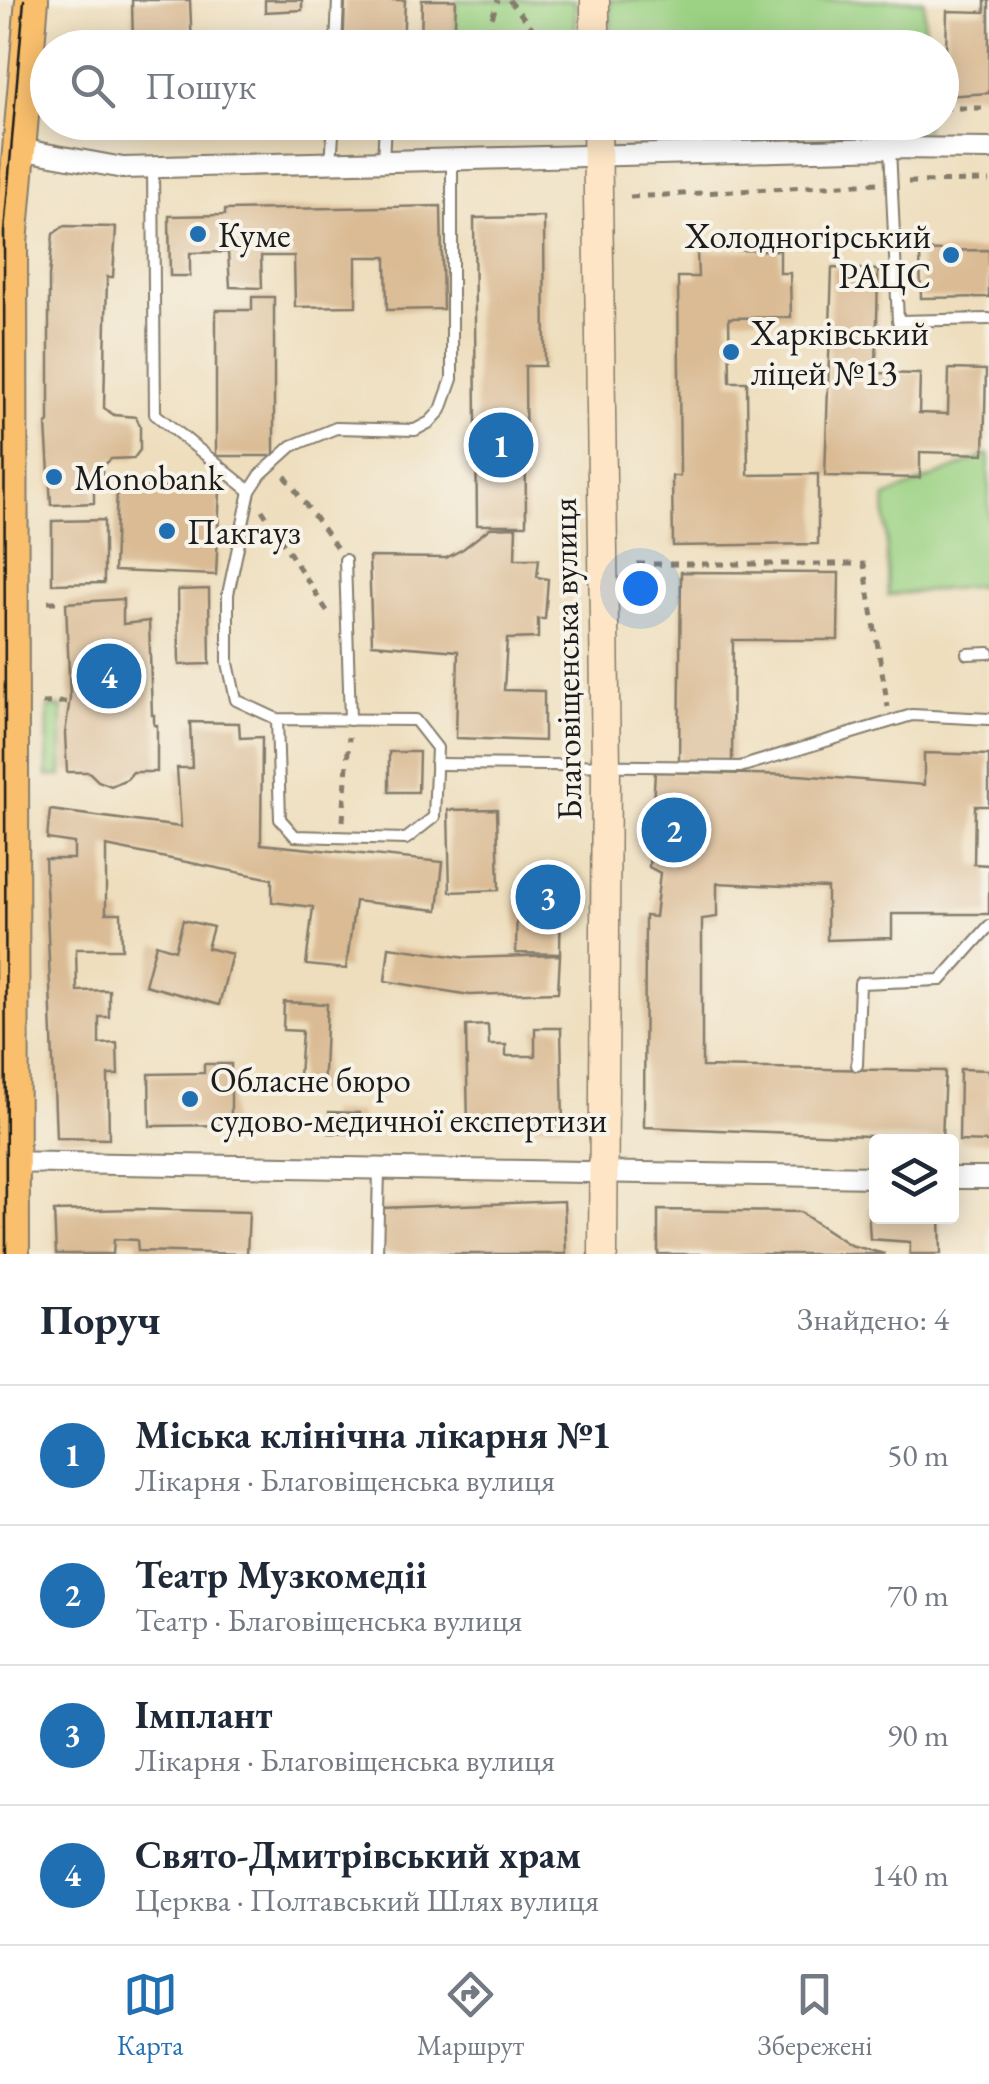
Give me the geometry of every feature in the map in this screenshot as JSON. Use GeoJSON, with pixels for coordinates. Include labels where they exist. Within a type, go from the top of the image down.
{"type":"FeatureCollection","features":[{"type":"Feature","properties":{"kind":"main road"},"geometry":{"type":"LineString","coordinates":[[13,1254],[7,1163],[9,148],[32,0]]}},
{"type":"Feature","properties":{"kind":"street"},"geometry":{"type":"LineString","coordinates":[[595,0],[596,30]]}},
{"type":"Feature","properties":{"kind":"street","name":"Благовіщенська вулиця"},"geometry":{"type":"LineString","coordinates":[[597,140],[606,766],[603,1254]]}},
{"type":"Feature","properties":{"kind":"street"},"geometry":{"type":"LineString","coordinates":[[9,148],[123,168],[890,148],[989,149]]}},
{"type":"Feature","properties":{"kind":"street"},"geometry":{"type":"LineString","coordinates":[[7,1163],[869,1177]]}},
{"type":"Feature","properties":{"kind":"street"},"geometry":{"type":"LineString","coordinates":[[959,1178],[989,1178]]}},
{"type":"Feature","properties":{"kind":"lane"},"geometry":{"type":"LineString","coordinates":[[337,30],[338,0]]}},
{"type":"Feature","properties":{"kind":"lane"},"geometry":{"type":"LineString","coordinates":[[331,163],[333,140]]}},
{"type":"Feature","properties":{"kind":"lane"},"geometry":{"type":"LineString","coordinates":[[383,162],[384,140]]}},
{"type":"Feature","properties":{"kind":"lane"},"geometry":{"type":"LineString","coordinates":[[890,148],[898,321],[989,320]]}},
{"type":"Feature","properties":{"kind":"lane"},"geometry":{"type":"LineString","coordinates":[[277,719],[280,818],[295,836],[406,839],[434,817],[437,748],[414,720],[277,719],[236,700],[228,663],[228,594],[250,491],[292,446],[336,428],[415,430],[442,410],[452,379],[452,160]]}},
{"type":"Feature","properties":{"kind":"lane"},"geometry":{"type":"LineString","coordinates":[[153,167],[156,414],[250,491]]}},
{"type":"Feature","properties":{"kind":"lane"},"geometry":{"type":"LineString","coordinates":[[345,560],[350,720]]}},
{"type":"Feature","properties":{"kind":"lane"},"geometry":{"type":"LineString","coordinates":[[966,654],[989,653]]}},
{"type":"Feature","properties":{"kind":"lane"},"geometry":{"type":"LineString","coordinates":[[436,764],[740,768],[912,715],[989,719]]}},
{"type":"Feature","properties":{"kind":"lane"},"geometry":{"type":"LineString","coordinates":[[858,1065],[860,983],[941,980],[989,926]]}},
{"type":"Feature","properties":{"kind":"lane"},"geometry":{"type":"LineString","coordinates":[[376,1254],[380,1170]]}},
{"type":"Feature","properties":{"kind":"path"},"geometry":{"type":"LineString","coordinates":[[488,30],[498,0]]}},
{"type":"Feature","properties":{"kind":"path"},"geometry":{"type":"LineString","coordinates":[[509,0],[534,30]]}},
{"type":"Feature","properties":{"kind":"path"},"geometry":{"type":"LineString","coordinates":[[959,108],[989,108]]}},
{"type":"Feature","properties":{"kind":"path"},"geometry":{"type":"LineString","coordinates":[[630,197],[891,182],[989,182]]}},
{"type":"Feature","properties":{"kind":"path"},"geometry":{"type":"LineString","coordinates":[[275,461],[345,560]]}},
{"type":"Feature","properties":{"kind":"path"},"geometry":{"type":"LineString","coordinates":[[250,491],[348,643]]}},
{"type":"Feature","properties":{"kind":"path"},"geometry":{"type":"LineString","coordinates":[[637,564],[864,564],[890,721]]}},
{"type":"Feature","properties":{"kind":"path"},"geometry":{"type":"LineString","coordinates":[[48,602],[58,602]]}},
{"type":"Feature","properties":{"kind":"path"},"geometry":{"type":"LineString","coordinates":[[42,703],[66,702]]}},
{"type":"Feature","properties":{"kind":"path"},"geometry":{"type":"LineString","coordinates":[[342,838],[350,720]]}},
{"type":"Feature","properties":{"kind":"green space"},"geometry":{"type":"Polygon","coordinates":[[[456,0],[575,0],[576,30],[455,30],[456,0]]]}},
{"type":"Feature","properties":{"kind":"green space"},"geometry":{"type":"Polygon","coordinates":[[[610,0],[924,0],[925,30],[611,30],[610,0]]]}},
{"type":"Feature","properties":{"kind":"green space"},"geometry":{"type":"Polygon","coordinates":[[[989,454],[989,585],[888,595],[885,497],[989,454]]]}},
{"type":"Feature","properties":{"kind":"green space"},"geometry":{"type":"Polygon","coordinates":[[[48,707],[62,707],[62,776],[47,776],[48,707]]]}},
{"type":"Feature","properties":{"kind":"building"},"geometry":{"type":"Polygon","coordinates":[[[132,0],[190,0],[191,30],[133,30],[132,0]]]}},
{"type":"Feature","properties":{"kind":"building"},"geometry":{"type":"Polygon","coordinates":[[[265,0],[302,0],[302,10],[265,12],[265,0]]]}},
{"type":"Feature","properties":{"kind":"building"},"geometry":{"type":"Polygon","coordinates":[[[345,0],[405,0],[404,30],[344,30],[345,0]]]}},
{"type":"Feature","properties":{"kind":"building"},"geometry":{"type":"Polygon","coordinates":[[[422,0],[456,0],[455,30],[421,30],[422,0]]]}},
{"type":"Feature","properties":{"kind":"building"},"geometry":{"type":"Polygon","coordinates":[[[985,0],[989,0],[989,93],[959,95],[959,30],[947,30],[947,11],[985,12],[985,0]]]}},
{"type":"Feature","properties":{"kind":"building"},"geometry":{"type":"Polygon","coordinates":[[[441,206],[443,309],[387,310],[386,257],[356,257],[356,306],[295,307],[294,256],[261,256],[262,288],[230,287],[228,252],[190,253],[190,276],[170,276],[169,216],[225,215],[225,210],[441,206]]]}},
{"type":"Feature","properties":{"kind":"building"},"geometry":{"type":"Polygon","coordinates":[[[544,217],[545,366],[525,366],[526,525],[477,525],[474,218],[544,217]]]}},
{"type":"Feature","properties":{"kind":"building"},"geometry":{"type":"Polygon","coordinates":[[[64,226],[116,227],[113,277],[107,277],[104,408],[114,415],[136,417],[140,450],[134,458],[111,459],[102,467],[102,478],[94,478],[94,503],[51,505],[46,425],[49,277],[53,234],[64,226]]]}},
{"type":"Feature","properties":{"kind":"building"},"geometry":{"type":"Polygon","coordinates":[[[780,250],[780,273],[790,273],[791,317],[729,318],[730,382],[747,382],[748,475],[818,474],[818,544],[673,546],[672,476],[680,476],[678,277],[698,277],[697,251],[780,250]]]}},
{"type":"Feature","properties":{"kind":"building"},"geometry":{"type":"Polygon","coordinates":[[[989,250],[989,297],[921,298],[920,251],[989,250]]]}},
{"type":"Feature","properties":{"kind":"building"},"geometry":{"type":"Polygon","coordinates":[[[832,268],[878,270],[876,373],[920,374],[919,413],[948,414],[949,369],[986,370],[984,454],[920,452],[920,478],[825,476],[832,268]]]}},
{"type":"Feature","properties":{"kind":"building"},"geometry":{"type":"Polygon","coordinates":[[[252,297],[274,297],[274,456],[216,456],[216,310],[252,310],[252,297]]]}},
{"type":"Feature","properties":{"kind":"building","name":"Пакгауз"},"geometry":{"type":"Polygon","coordinates":[[[117,486],[220,490],[216,575],[114,571],[117,486]]]}},
{"type":"Feature","properties":{"kind":"building"},"geometry":{"type":"Polygon","coordinates":[[[104,520],[104,583],[52,584],[52,521],[104,520]]]}},
{"type":"Feature","properties":{"kind":"building"},"geometry":{"type":"Polygon","coordinates":[[[516,527],[515,559],[539,559],[537,577],[548,579],[545,619],[538,619],[538,638],[507,639],[504,690],[544,691],[544,741],[456,738],[458,651],[372,644],[369,557],[446,558],[490,528],[516,527]]]}},
{"type":"Feature","properties":{"kind":"building"},"geometry":{"type":"Polygon","coordinates":[[[681,572],[839,573],[838,640],[733,640],[732,763],[679,762],[681,572]]]}},
{"type":"Feature","properties":{"kind":"building"},"geometry":{"type":"Polygon","coordinates":[[[209,589],[210,664],[179,665],[178,590],[209,589]]]}},
{"type":"Feature","properties":{"kind":"building"},"geometry":{"type":"Polygon","coordinates":[[[123,599],[123,624],[149,621],[157,772],[133,772],[111,786],[89,772],[67,772],[65,734],[70,698],[66,603],[123,599]]]}},
{"type":"Feature","properties":{"kind":"building"},"geometry":{"type":"Polygon","coordinates":[[[190,722],[239,723],[240,738],[262,737],[261,844],[443,862],[438,910],[355,901],[346,969],[306,965],[313,907],[272,902],[272,879],[106,846],[106,913],[121,913],[122,949],[76,949],[77,991],[109,990],[109,1017],[99,1017],[99,1044],[117,1043],[118,1075],[108,1075],[109,1139],[56,1138],[45,859],[74,859],[74,843],[47,839],[50,810],[181,827],[177,768],[192,768],[190,722]]]}},
{"type":"Feature","properties":{"kind":"building"},"geometry":{"type":"Polygon","coordinates":[[[389,752],[419,752],[418,792],[389,792],[389,752]]]}},
{"type":"Feature","properties":{"kind":"building"},"geometry":{"type":"Polygon","coordinates":[[[924,753],[989,755],[989,806],[975,806],[974,864],[989,865],[989,914],[892,914],[892,938],[827,940],[827,888],[717,883],[717,917],[702,919],[702,1067],[945,1071],[942,1134],[869,1136],[644,1127],[645,916],[655,917],[660,873],[649,867],[655,772],[798,775],[924,785],[924,753]]]}},
{"type":"Feature","properties":{"kind":"building"},"geometry":{"type":"Polygon","coordinates":[[[497,809],[499,890],[450,892],[448,810],[497,809]]]}},
{"type":"Feature","properties":{"kind":"building"},"geometry":{"type":"Polygon","coordinates":[[[517,889],[561,890],[560,954],[516,953],[517,889]]]}},
{"type":"Feature","properties":{"kind":"building"},"geometry":{"type":"Polygon","coordinates":[[[183,920],[213,927],[207,948],[232,954],[219,1005],[145,985],[156,944],[175,950],[183,920]]]}},
{"type":"Feature","properties":{"kind":"building"},"geometry":{"type":"Polygon","coordinates":[[[389,947],[466,958],[560,955],[558,992],[470,995],[385,981],[389,947]]]}},
{"type":"Feature","properties":{"kind":"building"},"geometry":{"type":"Polygon","coordinates":[[[284,1002],[327,1004],[323,1093],[298,1092],[302,1031],[283,1030],[284,1002]]]}},
{"type":"Feature","properties":{"kind":"building"},"geometry":{"type":"Polygon","coordinates":[[[488,1025],[489,1045],[506,1045],[506,1056],[535,1056],[535,1028],[561,1028],[563,1125],[468,1127],[466,1026],[488,1025]]]}},
{"type":"Feature","properties":{"kind":"building","name":"Обласне бюро судово-медичної експертизи"},"geometry":{"type":"Polygon","coordinates":[[[204,1064],[231,1064],[231,1125],[150,1126],[149,1074],[204,1073],[204,1064]]]}},
{"type":"Feature","properties":{"kind":"building"},"geometry":{"type":"Polygon","coordinates":[[[960,1069],[989,1070],[989,1142],[959,1141],[960,1069]]]}},
{"type":"Feature","properties":{"kind":"building"},"geometry":{"type":"Polygon","coordinates":[[[329,1112],[360,1113],[360,1134],[329,1133],[329,1112]]]}},
{"type":"Feature","properties":{"kind":"building"},"geometry":{"type":"Polygon","coordinates":[[[564,1201],[566,1254],[383,1254],[381,1208],[564,1201]]]}},
{"type":"Feature","properties":{"kind":"building"},"geometry":{"type":"Polygon","coordinates":[[[658,1210],[800,1212],[850,1245],[885,1254],[658,1254],[658,1210]]]}},
{"type":"Feature","properties":{"kind":"building"},"geometry":{"type":"Polygon","coordinates":[[[54,1211],[249,1212],[247,1254],[138,1251],[137,1240],[114,1239],[113,1254],[56,1254],[54,1211]]]}},
{"type":"Feature","properties":{"kind":"building"},"geometry":{"type":"Polygon","coordinates":[[[869,1224],[940,1224],[941,1254],[910,1254],[910,1242],[870,1239],[869,1224]]]}},
{"type":"Feature","properties":{"kind":"tram line"},"geometry":{"type":"LineString","coordinates":[[6,1254],[4,232],[24,0]]}},
{"type":"Feature","properties":{"kind":"place","name":"Куме"},"geometry":{"type":"Point","coordinates":[198,234]}},
{"type":"Feature","properties":{"kind":"place","name":"Холодногірський РАЦС"},"geometry":{"type":"Point","coordinates":[951,255]}},
{"type":"Feature","properties":{"kind":"place","name":"Харківський ліцей №13"},"geometry":{"type":"Point","coordinates":[731,352]}},
{"type":"Feature","properties":{"kind":"place","name":"Міська клінічна лікарня №1"},"geometry":{"type":"Point","coordinates":[501,445]}},
{"type":"Feature","properties":{"kind":"place","name":"Monobank"},"geometry":{"type":"Point","coordinates":[54,477]}},
{"type":"Feature","properties":{"kind":"place","name":"Пакгауз"},"geometry":{"type":"Point","coordinates":[167,531]}},
{"type":"Feature","properties":{"kind":"place","name":"Свято-Дмитрівський храм"},"geometry":{"type":"Point","coordinates":[109,676]}},
{"type":"Feature","properties":{"kind":"place","name":"Театр Музкомедіі"},"geometry":{"type":"Point","coordinates":[674,830]}},
{"type":"Feature","properties":{"kind":"place","name":"Імплант"},"geometry":{"type":"Point","coordinates":[548,897]}},
{"type":"Feature","properties":{"kind":"place","name":"Обласне бюро судово-медичної експертизи"},"geometry":{"type":"Point","coordinates":[190,1099]}}]}
